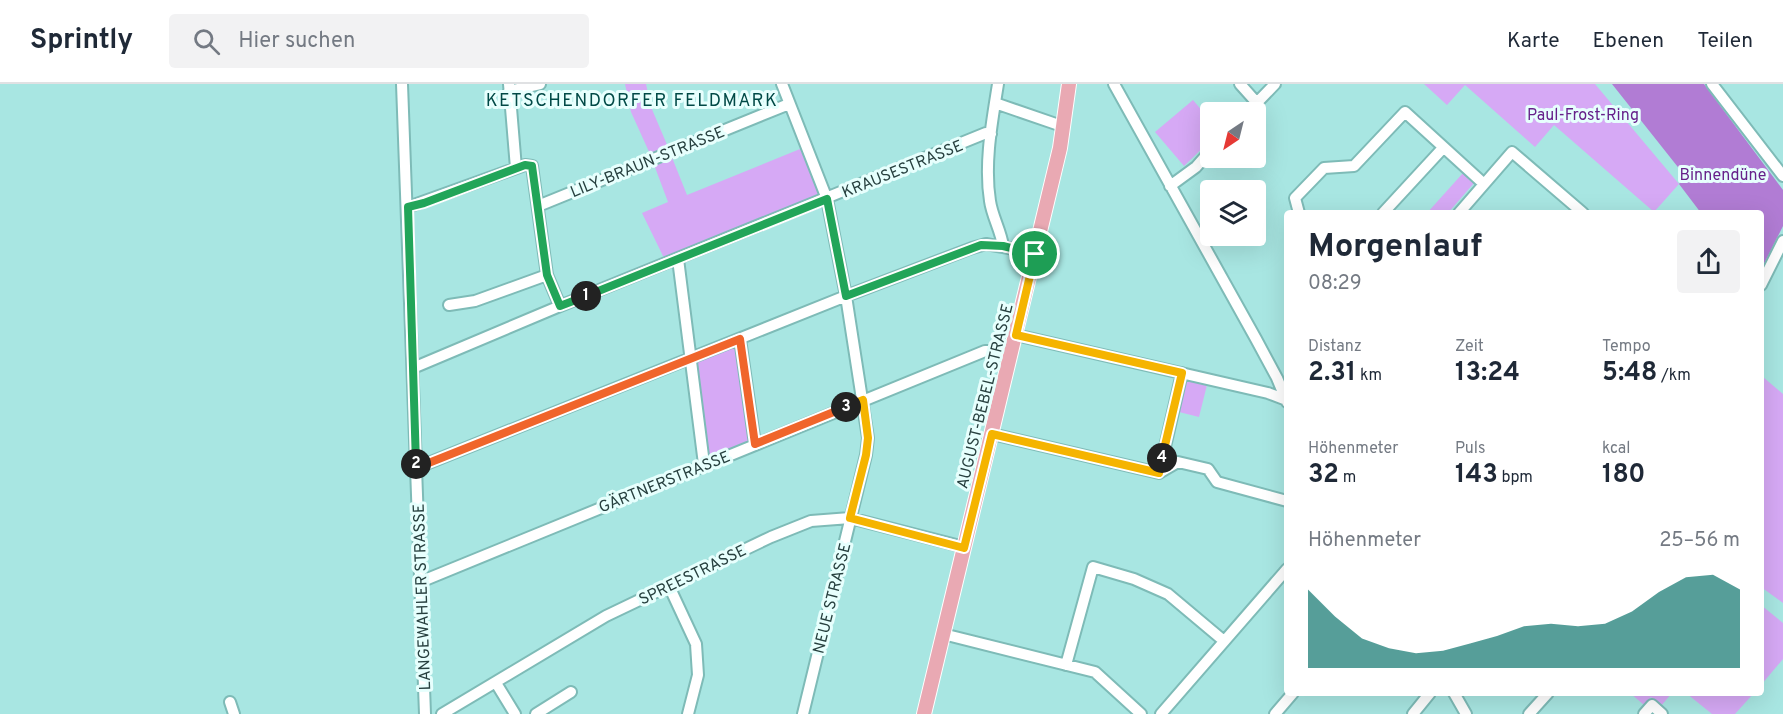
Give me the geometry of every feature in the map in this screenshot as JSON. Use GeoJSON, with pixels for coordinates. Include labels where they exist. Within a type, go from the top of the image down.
{"type":"FeatureCollection","features":[{"type":"Feature","properties":{"kind":"main road","name":"AUGUST-BEBEL-STRASSE"},"geometry":{"type":"LineString","coordinates":[[924,714],[1060,148],[1069,84]]}},
{"type":"Feature","properties":{"kind":"street","name":"LANGEWAHLER STRASSE"},"geometry":{"type":"LineString","coordinates":[[402,84],[425,714]]}},
{"type":"Feature","properties":{"kind":"street"},"geometry":{"type":"LineString","coordinates":[[516,168],[509,88],[540,84]]}},
{"type":"Feature","properties":{"kind":"street","name":"NEUE STRASSE"},"geometry":{"type":"LineString","coordinates":[[782,84],[827,199],[846,296],[868,438],[866,455],[803,714]]}},
{"type":"Feature","properties":{"kind":"street"},"geometry":{"type":"LineString","coordinates":[[998,84],[989,158],[990,196],[1003,246]]}},
{"type":"Feature","properties":{"kind":"street"},"geometry":{"type":"LineString","coordinates":[[1114,84],[1257,339],[1284,396]]}},
{"type":"Feature","properties":{"kind":"street"},"geometry":{"type":"LineString","coordinates":[[1240,84],[1256,102]]}},
{"type":"Feature","properties":{"kind":"street"},"geometry":{"type":"LineString","coordinates":[[1258,102],[1275,84]]}},
{"type":"Feature","properties":{"kind":"street"},"geometry":{"type":"LineString","coordinates":[[1712,84],[1783,176]]}},
{"type":"Feature","properties":{"kind":"street"},"geometry":{"type":"LineString","coordinates":[[995,103],[1064,124]]}},
{"type":"Feature","properties":{"kind":"street","name":"LILY-BRAUN-STRASSE"},"geometry":{"type":"LineString","coordinates":[[538,206],[789,104]]}},
{"type":"Feature","properties":{"kind":"street"},"geometry":{"type":"LineString","coordinates":[[1298,210],[1295,198],[1323,168],[1354,166],[1405,112],[1484,184]]}},
{"type":"Feature","properties":{"kind":"street","name":"KRAUSESTRASSE"},"geometry":{"type":"LineString","coordinates":[[413,368],[560,306],[986,134],[991,134]]}},
{"type":"Feature","properties":{"kind":"street"},"geometry":{"type":"LineString","coordinates":[[1386,210],[1443,147]]}},
{"type":"Feature","properties":{"kind":"street"},"geometry":{"type":"LineString","coordinates":[[1462,210],[1512,152],[1580,210]]}},
{"type":"Feature","properties":{"kind":"street"},"geometry":{"type":"LineString","coordinates":[[1170,186],[1200,162]]}},
{"type":"Feature","properties":{"kind":"street"},"geometry":{"type":"LineString","coordinates":[[408,207],[525,165],[532,166],[547,275],[560,306]]}},
{"type":"Feature","properties":{"kind":"street"},"geometry":{"type":"LineString","coordinates":[[1764,279],[1783,241]]}},
{"type":"Feature","properties":{"kind":"street"},"geometry":{"type":"LineString","coordinates":[[416,468],[846,296],[981,245],[1003,246],[1035,254]]}},
{"type":"Feature","properties":{"kind":"street"},"geometry":{"type":"LineString","coordinates":[[678,259],[704,464]]}},
{"type":"Feature","properties":{"kind":"street"},"geometry":{"type":"LineString","coordinates":[[449,305],[475,301],[547,275]]}},
{"type":"Feature","properties":{"kind":"street"},"geometry":{"type":"LineString","coordinates":[[1016,335],[1268,393],[1284,400]]}},
{"type":"Feature","properties":{"kind":"street"},"geometry":{"type":"LineString","coordinates":[[740,339],[755,444]]}},
{"type":"Feature","properties":{"kind":"street","name":"GÄRTNERSTRASSE"},"geometry":{"type":"LineString","coordinates":[[420,582],[984,351],[1011,355]]}},
{"type":"Feature","properties":{"kind":"street"},"geometry":{"type":"LineString","coordinates":[[1159,473],[1182,373]]}},
{"type":"Feature","properties":{"kind":"street"},"geometry":{"type":"LineString","coordinates":[[992,434],[1159,473],[1178,462],[1208,469],[1217,482],[1284,500]]}},
{"type":"Feature","properties":{"kind":"street","name":"SPREESTRASSE"},"geometry":{"type":"LineString","coordinates":[[442,714],[496,684],[606,616],[771,537],[811,521],[850,518],[964,548]]}},
{"type":"Feature","properties":{"kind":"street"},"geometry":{"type":"LineString","coordinates":[[1066,665],[1093,567],[1134,579],[1168,594],[1224,641]]}},
{"type":"Feature","properties":{"kind":"street"},"geometry":{"type":"LineString","coordinates":[[1161,714],[1284,572]]}},
{"type":"Feature","properties":{"kind":"street"},"geometry":{"type":"LineString","coordinates":[[669,586],[696,644],[698,675],[688,714]]}},
{"type":"Feature","properties":{"kind":"street"},"geometry":{"type":"LineString","coordinates":[[943,634],[1095,672],[1141,714]]}},
{"type":"Feature","properties":{"kind":"street"},"geometry":{"type":"LineString","coordinates":[[496,684],[514,714]]}},
{"type":"Feature","properties":{"kind":"street"},"geometry":{"type":"LineString","coordinates":[[536,714],[572,692]]}},
{"type":"Feature","properties":{"kind":"street"},"geometry":{"type":"LineString","coordinates":[[1275,714],[1290,696]]}},
{"type":"Feature","properties":{"kind":"street"},"geometry":{"type":"LineString","coordinates":[[1413,714],[1428,696]]}},
{"type":"Feature","properties":{"kind":"street"},"geometry":{"type":"LineString","coordinates":[[1456,696],[1466,714]]}},
{"type":"Feature","properties":{"kind":"street"},"geometry":{"type":"LineString","coordinates":[[1529,714],[1545,696]]}},
{"type":"Feature","properties":{"kind":"street"},"geometry":{"type":"LineString","coordinates":[[230,702],[234,714]]}},
{"type":"Feature","properties":{"kind":"street"},"geometry":{"type":"LineString","coordinates":[[1644,714],[1652,705],[1662,714]]}},
{"type":"Feature","properties":{"kind":"green space"},"geometry":{"type":"Polygon","coordinates":[[[625,84],[646,84],[651,107],[668,147],[667,150],[653,156],[650,154],[631,112],[625,84]]]}},
{"type":"Feature","properties":{"kind":"green space","name":"Paul-Frost-Ring"},"geometry":{"type":"Polygon","coordinates":[[[1424,84],[1595,84],[1679,184],[1656,210],[1652,210],[1554,125],[1535,147],[1465,85],[1447,105],[1424,84]]]}},
{"type":"Feature","properties":{"kind":"green space","name":"Binnendüne"},"geometry":{"type":"Polygon","coordinates":[[[1612,84],[1704,84],[1783,190],[1783,226],[1764,264],[1764,210],[1699,210],[1679,184],[1685,176],[1612,84]]]}},
{"type":"Feature","properties":{"kind":"green space"},"geometry":{"type":"Polygon","coordinates":[[[1193,100],[1200,108],[1200,151],[1184,166],[1155,132],[1193,100]]]}},
{"type":"Feature","properties":{"kind":"green space"},"geometry":{"type":"Polygon","coordinates":[[[800,149],[820,195],[666,258],[663,256],[642,213],[668,202],[653,162],[671,155],[687,195],[800,149]]]}},
{"type":"Feature","properties":{"kind":"green space"},"geometry":{"type":"Polygon","coordinates":[[[1463,173],[1468,173],[1474,183],[1451,210],[1430,210],[1463,173]]]}},
{"type":"Feature","properties":{"kind":"green space"},"geometry":{"type":"Polygon","coordinates":[[[730,346],[738,351],[749,443],[710,455],[707,453],[696,360],[730,346]]]}},
{"type":"Feature","properties":{"kind":"green space"},"geometry":{"type":"Polygon","coordinates":[[[1764,378],[1783,394],[1783,603],[1764,589],[1764,378]]]}},
{"type":"Feature","properties":{"kind":"green space"},"geometry":{"type":"Polygon","coordinates":[[[1186,382],[1207,385],[1199,417],[1179,412],[1186,382]]]}},
{"type":"Feature","properties":{"kind":"green space"},"geometry":{"type":"Polygon","coordinates":[[[1764,607],[1783,623],[1783,659],[1764,681],[1764,607]]]}},
{"type":"Feature","properties":{"kind":"green space"},"geometry":{"type":"Polygon","coordinates":[[[1634,696],[1669,696],[1661,706],[1651,697],[1644,705],[1634,696]]]}},
{"type":"Feature","properties":{"kind":"green space"},"geometry":{"type":"Polygon","coordinates":[[[1690,696],[1751,696],[1735,714],[1712,714],[1690,696]]]}},
{"type":"Feature","properties":{"kind":"district","name":"KETSCHENDORFER FELDMARK"},"geometry":{"type":"Point","coordinates":[632,100]}},
{"type":"Feature","properties":{"kind":"route"},"geometry":{"type":"LineString","coordinates":[[525,165],[532,166],[547,275],[560,306],[827,199],[846,296],[981,245],[1003,246],[1035,254],[1016,335],[1182,373],[1159,473],[992,434],[964,548],[850,518],[868,438],[863,400],[755,444],[740,339],[416,468],[408,207],[525,165]]}}]}
